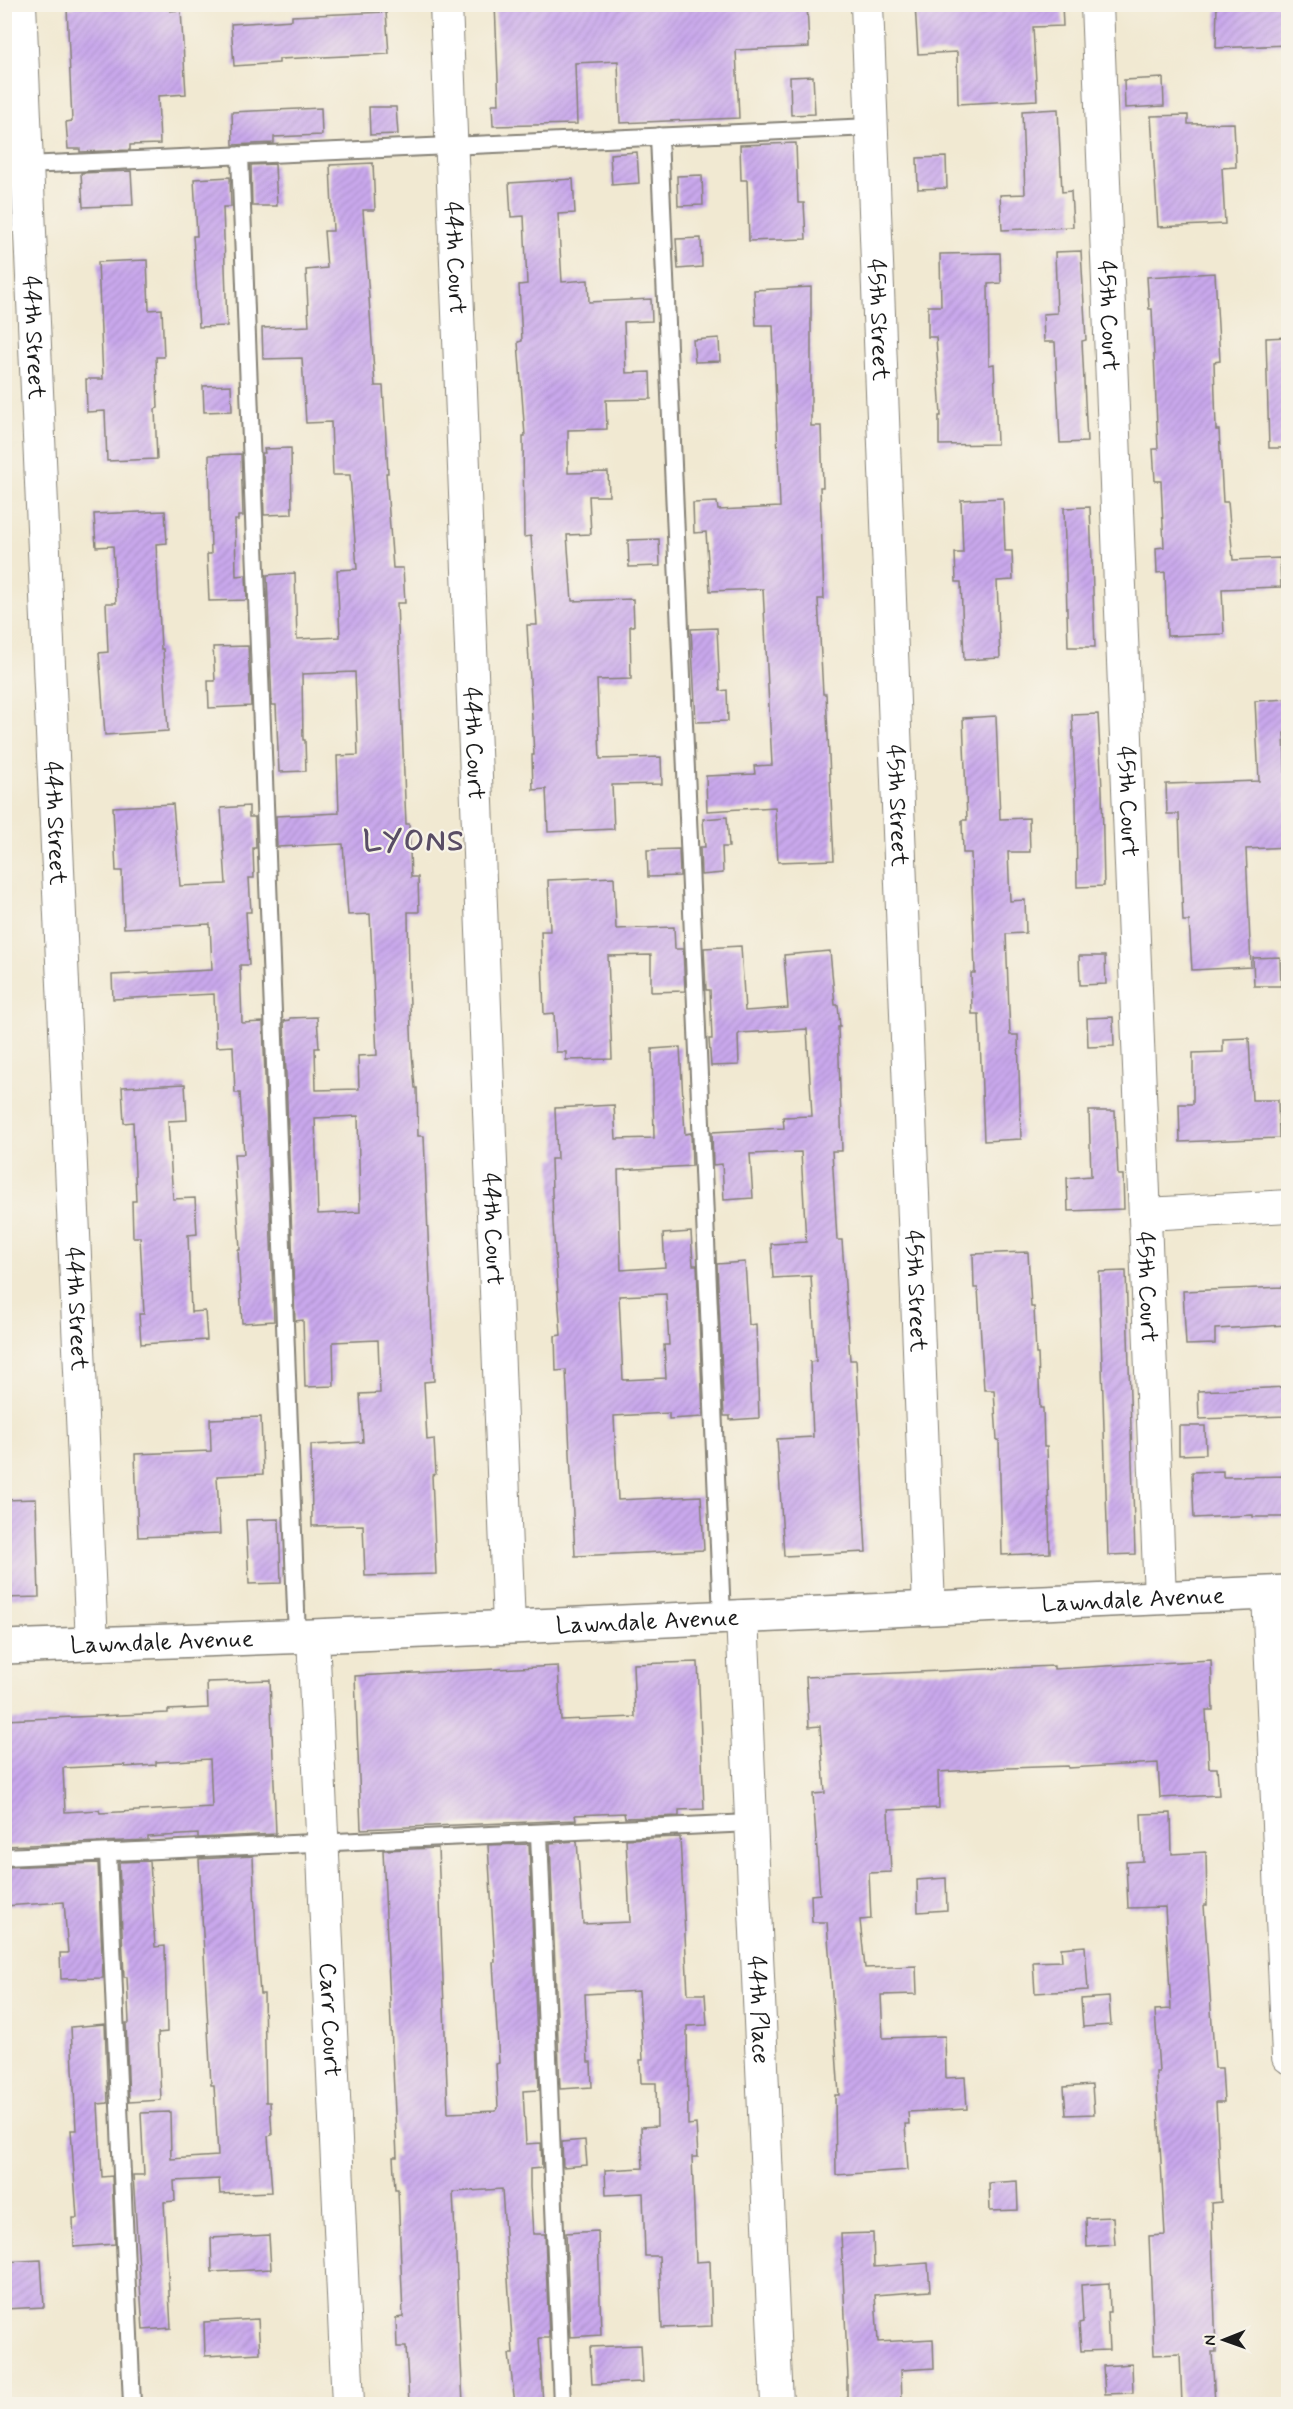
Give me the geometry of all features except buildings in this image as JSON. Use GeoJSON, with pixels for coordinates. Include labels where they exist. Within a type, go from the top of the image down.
{"type":"FeatureCollection","features":[{"type":"Feature","properties":{"kind":"street","name":"44th Street"},"geometry":{"type":"LineString","coordinates":[[20,4],[16,166],[92,1644]]}},
{"type":"Feature","properties":{"kind":"street","name":"44th Court"},"geometry":{"type":"LineString","coordinates":[[446,4],[509,1626]]}},
{"type":"Feature","properties":{"kind":"street","name":"45th Street"},"geometry":{"type":"LineString","coordinates":[[867,4],[929,1608]]}},
{"type":"Feature","properties":{"kind":"street","name":"45th Court"},"geometry":{"type":"LineString","coordinates":[[1097,4],[1147,1214],[1160,1598]]}},
{"type":"Feature","properties":{"kind":"street"},"geometry":{"type":"LineString","coordinates":[[1147,1214],[1288,1206]]}},
{"type":"Feature","properties":{"kind":"street"},"geometry":{"type":"LineString","coordinates":[[1279,1593],[1288,2057]]}},
{"type":"Feature","properties":{"kind":"street","name":"Lawndale Avenue"},"geometry":{"type":"LineString","coordinates":[[4,1647],[1279,1593]]}},
{"type":"Feature","properties":{"kind":"street","name":"44th Place"},"geometry":{"type":"LineString","coordinates":[[732,1617],[751,1823],[777,2404]]}},
{"type":"Feature","properties":{"kind":"street","name":"Carr Court"},"geometry":{"type":"LineString","coordinates":[[305,1636],[322,1844],[348,2404]]}},
{"type":"Feature","properties":{"kind":"lane"},"geometry":{"type":"LineString","coordinates":[[16,166],[872,128]]}},
{"type":"Feature","properties":{"kind":"lane"},"geometry":{"type":"LineString","coordinates":[[659,136],[732,1617]]}},
{"type":"Feature","properties":{"kind":"lane"},"geometry":{"type":"LineString","coordinates":[[240,155],[305,1636]]}},
{"type":"Feature","properties":{"kind":"lane"},"geometry":{"type":"LineString","coordinates":[[4,1857],[751,1823]]}},
{"type":"Feature","properties":{"kind":"lane"},"geometry":{"type":"LineString","coordinates":[[539,1834],[562,2404]]}},
{"type":"Feature","properties":{"kind":"lane"},"geometry":{"type":"LineString","coordinates":[[108,1853],[132,2404]]}},
{"type":"Feature","properties":{"kind":"district","name":"LYONS"},"geometry":{"type":"Point","coordinates":[414,840]}}]}
